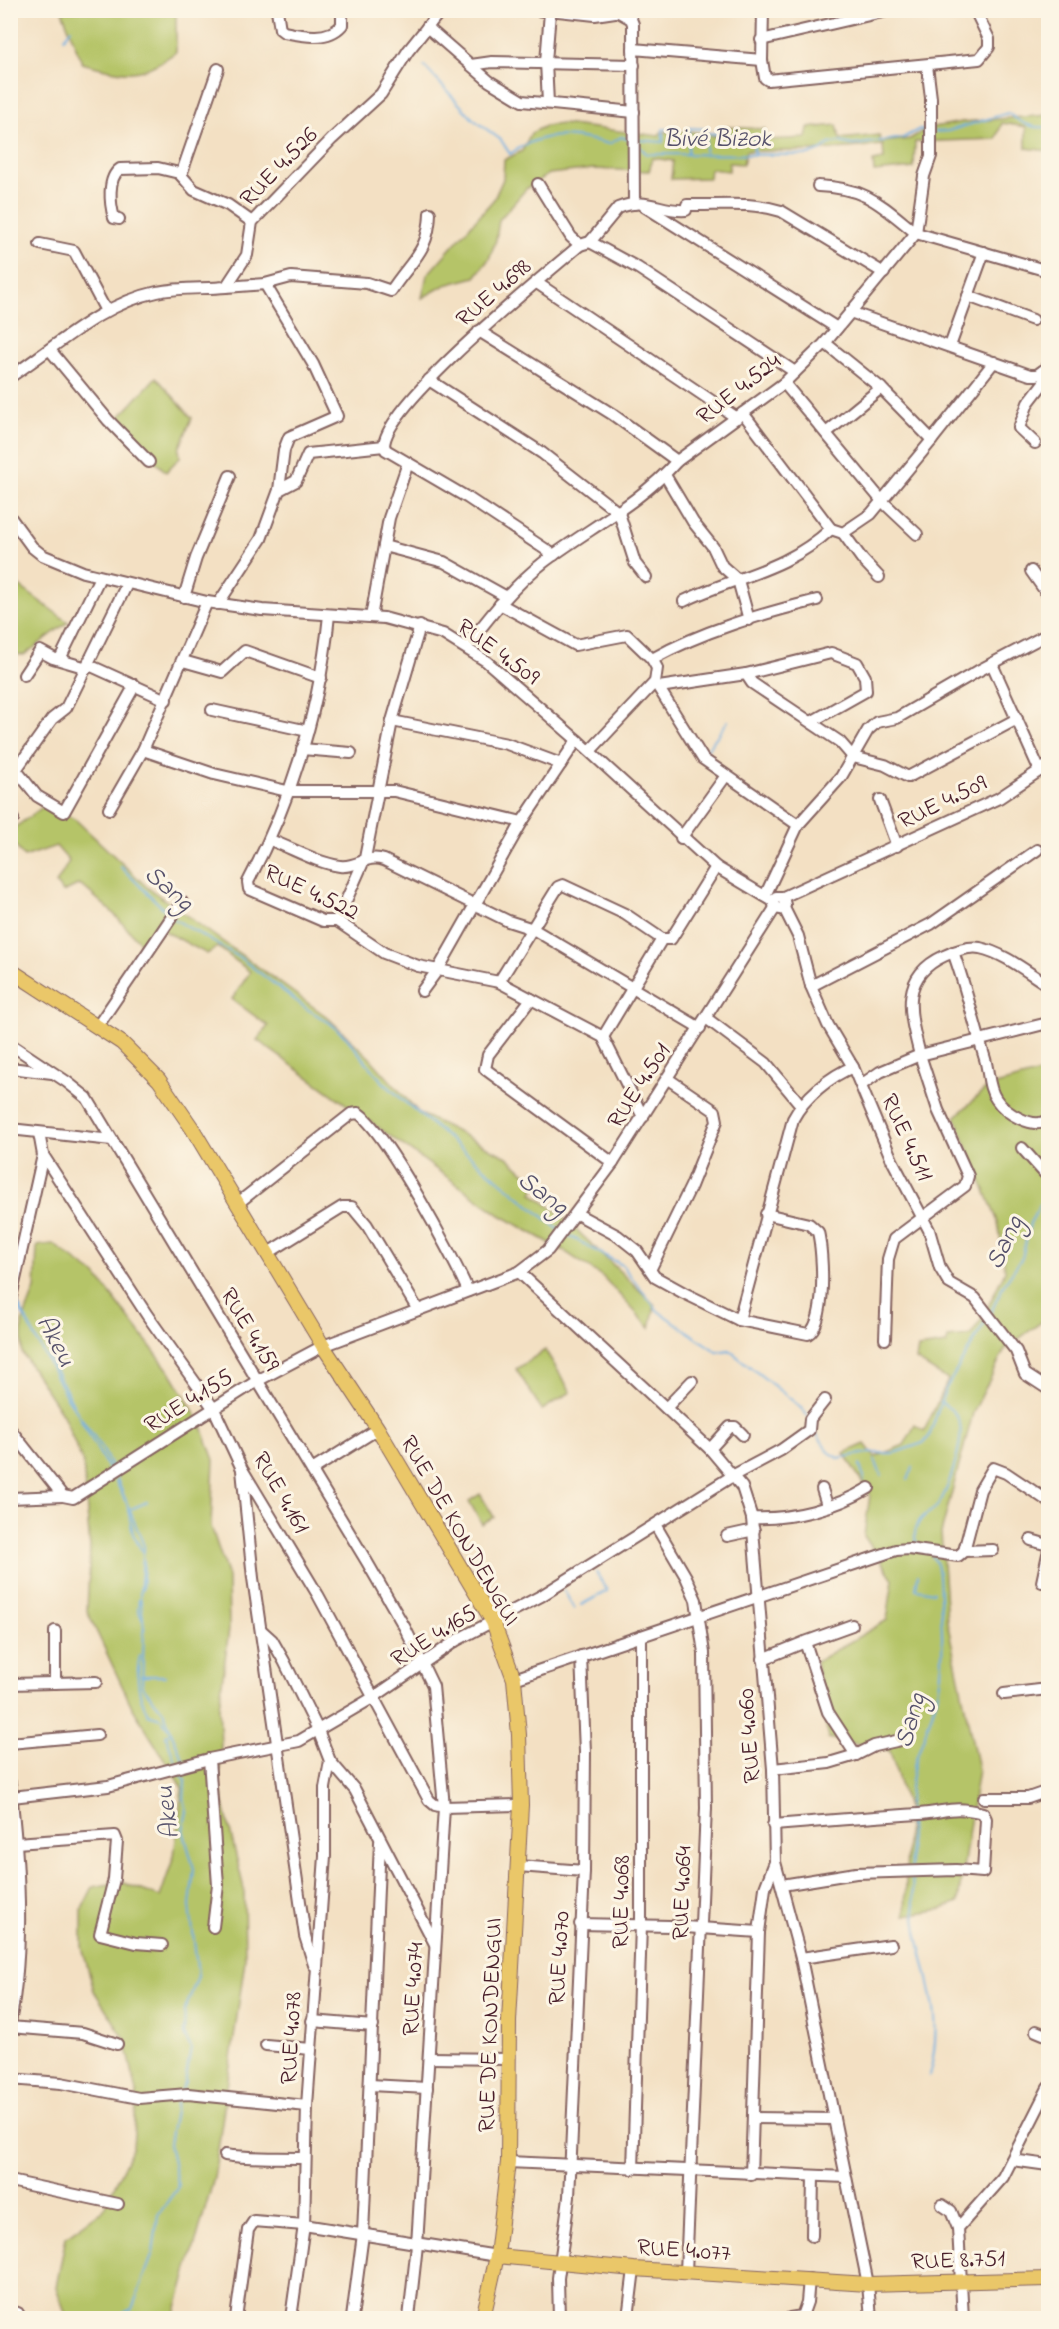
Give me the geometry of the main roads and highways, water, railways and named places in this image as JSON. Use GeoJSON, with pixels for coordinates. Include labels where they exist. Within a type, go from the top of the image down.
{"type":"FeatureCollection","features":[{"type":"Feature","properties":{"kind":"main road","name":"RUE DE KONDENGUI"},"geometry":{"type":"LineString","coordinates":[[10,970],[134,1053],[159,1080],[238,1203],[323,1346],[378,1430],[493,1622],[514,1679],[518,1715],[521,1805],[508,2059],[508,2162],[497,2256],[483,2319]]}},
{"type":"Feature","properties":{"kind":"main road","name":"RUE 4.077"},"geometry":{"type":"LineString","coordinates":[[497,2256],[634,2269],[868,2284]]}},
{"type":"Feature","properties":{"kind":"main road","name":"RUE 8.751"},"geometry":{"type":"LineString","coordinates":[[868,2284],[1048,2279]]}},
{"type":"Feature","properties":{"kind":"waterway"},"geometry":{"type":"LineString","coordinates":[[64,38],[71,29]]}},
{"type":"Feature","properties":{"kind":"waterway","name":"Bivé Bizok"},"geometry":{"type":"LineString","coordinates":[[424,66],[473,119],[501,140],[510,154],[534,141],[558,136],[571,136],[609,144],[621,137],[631,140]]}},
{"type":"Feature","properties":{"kind":"waterway","name":"Bivé Bizok"},"geometry":{"type":"LineString","coordinates":[[935,132],[948,131],[1008,113],[1027,124],[1048,127]]}},
{"type":"Feature","properties":{"kind":"waterway"},"geometry":{"type":"LineString","coordinates":[[688,154],[689,128],[706,129],[706,133],[754,136],[754,155]]}},
{"type":"Feature","properties":{"kind":"waterway"},"geometry":{"type":"LineString","coordinates":[[638,140],[663,142],[663,129],[667,129]]}},
{"type":"Feature","properties":{"kind":"waterway","name":"Bivé Bizok"},"geometry":{"type":"LineString","coordinates":[[638,145],[647,154],[809,155],[822,150],[829,144],[839,142],[853,145],[903,138],[920,129],[927,131]]}},
{"type":"Feature","properties":{"kind":"waterway"},"geometry":{"type":"LineString","coordinates":[[705,152],[706,133]]}},
{"type":"Feature","properties":{"kind":"waterway"},"geometry":{"type":"LineString","coordinates":[[706,751],[728,721]]}},
{"type":"Feature","properties":{"kind":"waterway","name":"Sang"},"geometry":{"type":"LineString","coordinates":[[121,867],[170,915]]}},
{"type":"Feature","properties":{"kind":"waterway","name":"Sang"},"geometry":{"type":"LineString","coordinates":[[174,919],[239,957],[307,1009],[330,1023],[347,1038],[381,1080],[405,1102],[559,1230]]}},
{"type":"Feature","properties":{"kind":"waterway","name":"Sang"},"geometry":{"type":"LineString","coordinates":[[991,1312],[1004,1284],[1022,1258],[1030,1223],[1048,1191]]}},
{"type":"Feature","properties":{"kind":"waterway","name":"Sang"},"geometry":{"type":"LineString","coordinates":[[564,1233],[622,1265],[658,1311],[717,1352],[729,1350],[798,1405],[808,1416]]}},
{"type":"Feature","properties":{"kind":"waterway","name":"Akeu"},"geometry":{"type":"LineString","coordinates":[[14,1297],[66,1396],[102,1448],[112,1469]]}},
{"type":"Feature","properties":{"kind":"waterway","name":"Akeu"},"geometry":{"type":"LineString","coordinates":[[15,1303],[27,1320]]}},
{"type":"Feature","properties":{"kind":"waterway","name":"Sang"},"geometry":{"type":"LineString","coordinates":[[813,1429],[829,1452],[838,1458],[868,1453],[894,1453],[923,1443],[929,1437],[945,1390],[987,1319]]}},
{"type":"Feature","properties":{"kind":"waterway","name":"Akeu"},"geometry":{"type":"LineString","coordinates":[[48,1356],[73,1404]]}},
{"type":"Feature","properties":{"kind":"waterway","name":"Sang"},"geometry":{"type":"LineString","coordinates":[[918,1545],[915,1532],[922,1518],[936,1508],[942,1498],[955,1464],[960,1439],[959,1421],[951,1410],[940,1402]]}},
{"type":"Feature","properties":{"kind":"waterway"},"geometry":{"type":"LineString","coordinates":[[81,1420],[109,1470]]}},
{"type":"Feature","properties":{"kind":"waterway"},"geometry":{"type":"LineString","coordinates":[[875,1460],[881,1475]]}},
{"type":"Feature","properties":{"kind":"waterway"},"geometry":{"type":"LineString","coordinates":[[860,1465],[864,1481]]}},
{"type":"Feature","properties":{"kind":"waterway"},"geometry":{"type":"LineString","coordinates":[[908,1480],[913,1467]]}},
{"type":"Feature","properties":{"kind":"waterway","name":"Akeu"},"geometry":{"type":"LineString","coordinates":[[115,1474],[144,1546],[140,1595],[144,1628],[142,1686],[164,1712],[171,1732],[166,1735],[176,1764]]}},
{"type":"Feature","properties":{"kind":"waterway","name":"Akeu"},"geometry":{"type":"LineString","coordinates":[[116,1481],[125,1500]]}},
{"type":"Feature","properties":{"kind":"waterway"},"geometry":{"type":"LineString","coordinates":[[131,1509],[147,1502]]}},
{"type":"Feature","properties":{"kind":"waterway"},"geometry":{"type":"LineString","coordinates":[[128,1508],[133,1534],[143,1553]]}},
{"type":"Feature","properties":{"kind":"waterway","name":"Sang"},"geometry":{"type":"LineString","coordinates":[[909,1811],[911,1778],[940,1684],[942,1634],[939,1575],[932,1556]]}},
{"type":"Feature","properties":{"kind":"waterway","name":"Akeu"},"geometry":{"type":"LineString","coordinates":[[142,1589],[144,1562]]}},
{"type":"Feature","properties":{"kind":"waterway"},"geometry":{"type":"LineString","coordinates":[[581,1605],[607,1591],[596,1572]]}},
{"type":"Feature","properties":{"kind":"waterway"},"geometry":{"type":"LineString","coordinates":[[918,1575],[916,1589],[934,1592]]}},
{"type":"Feature","properties":{"kind":"waterway"},"geometry":{"type":"LineString","coordinates":[[564,1590],[574,1609]]}},
{"type":"Feature","properties":{"kind":"waterway","name":"Akeu"},"geometry":{"type":"LineString","coordinates":[[139,1600],[138,1610],[142,1618]]}},
{"type":"Feature","properties":{"kind":"waterway"},"geometry":{"type":"LineString","coordinates":[[140,1656],[138,1686],[142,1700],[148,1714],[161,1718],[168,1728]]}},
{"type":"Feature","properties":{"kind":"waterway"},"geometry":{"type":"LineString","coordinates":[[141,1676],[165,1676]]}},
{"type":"Feature","properties":{"kind":"waterway"},"geometry":{"type":"LineString","coordinates":[[171,1732],[184,1762]]}},
{"type":"Feature","properties":{"kind":"waterway","name":"Akeu"},"geometry":{"type":"LineString","coordinates":[[178,1770],[185,1779],[184,1800],[187,1811],[183,1830],[194,1869],[190,1906],[198,1976],[185,2010],[184,2034],[191,2048],[185,2083],[180,2091]]}},
{"type":"Feature","properties":{"kind":"waterway","name":"Sang"},"geometry":{"type":"LineString","coordinates":[[909,1819],[911,1867]]}},
{"type":"Feature","properties":{"kind":"waterway","name":"Sang"},"geometry":{"type":"LineString","coordinates":[[912,1876],[917,1931],[935,2019],[934,2055],[929,2076]]}},
{"type":"Feature","properties":{"kind":"waterway","name":"Akeu"},"geometry":{"type":"LineString","coordinates":[[122,2318],[124,2313],[132,2309],[153,2253],[158,2215],[178,2187],[169,2144],[177,2100]]}}]}
